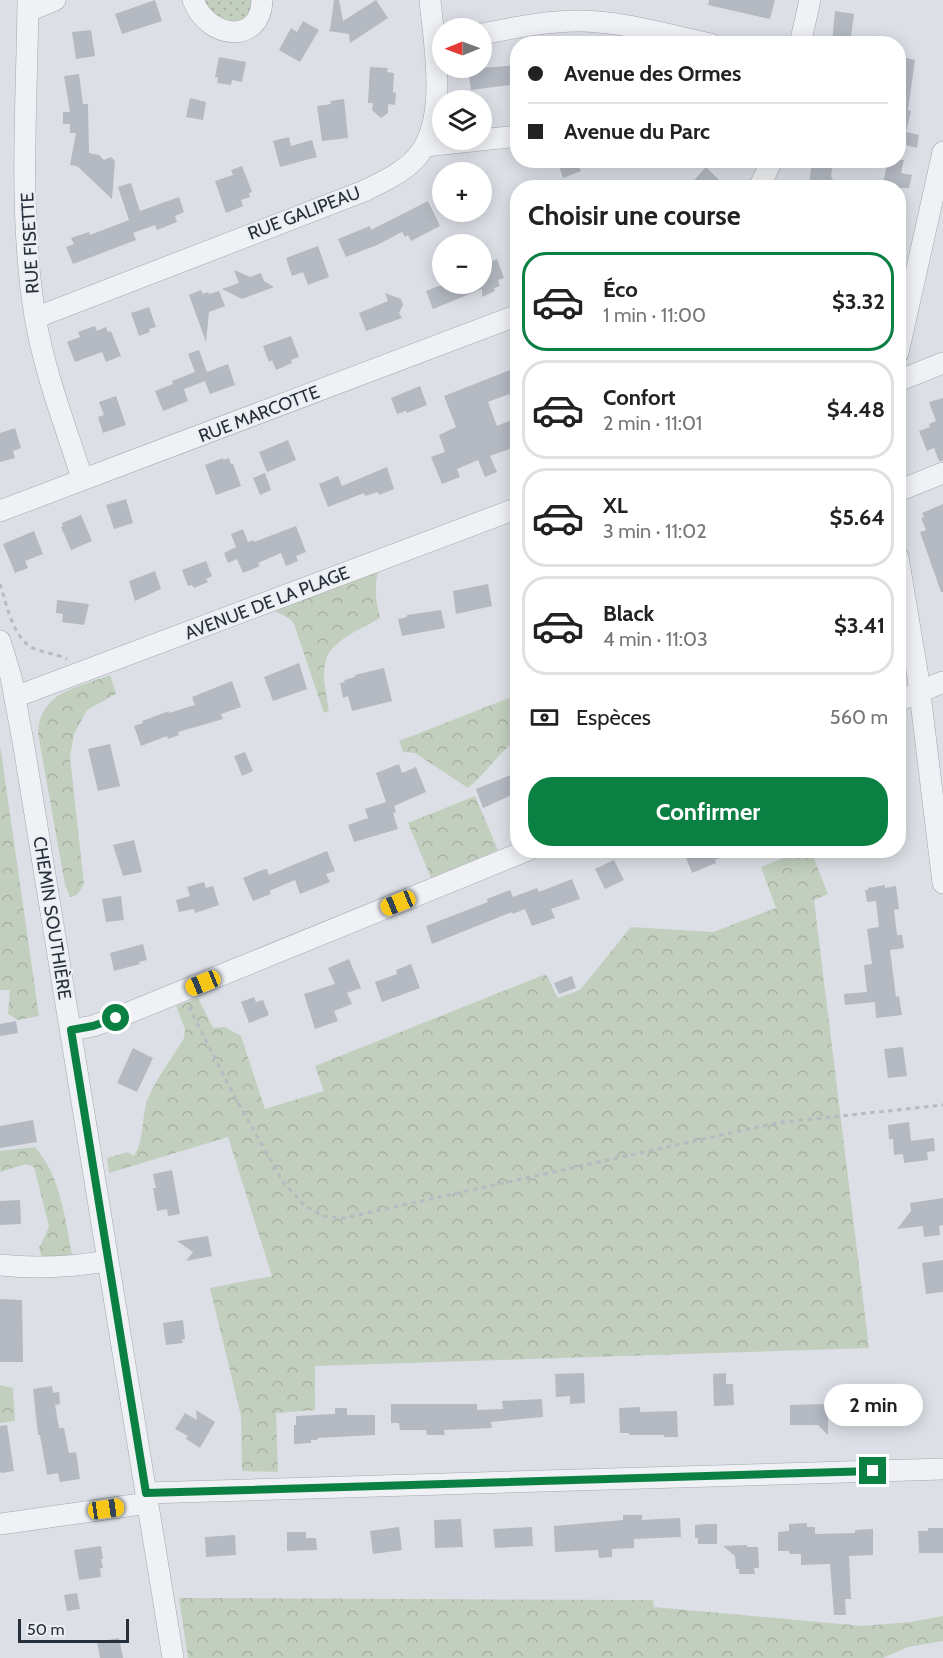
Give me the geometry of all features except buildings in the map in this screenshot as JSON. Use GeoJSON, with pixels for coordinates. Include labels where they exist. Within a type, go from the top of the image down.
{"type":"FeatureCollection","features":[{"type":"Feature","properties":{"kind":"street"},"geometry":{"type":"LineString","coordinates":[[28,6],[55,0]]}},
{"type":"Feature","properties":{"kind":"street"},"geometry":{"type":"LineString","coordinates":[[193,0],[199,14],[213,28],[230,33],[248,28],[254,22],[259,15],[262,0]]}},
{"type":"Feature","properties":{"kind":"street","name":"RUE GALIPEAU"},"geometry":{"type":"LineString","coordinates":[[430,0],[433,18]]}},
{"type":"Feature","properties":{"kind":"street"},"geometry":{"type":"LineString","coordinates":[[802,36],[810,0]]}},
{"type":"Feature","properties":{"kind":"street","name":"RUE FISETTE"},"geometry":{"type":"LineString","coordinates":[[28,6],[26,201],[30,278],[45,360],[82,478]]}},
{"type":"Feature","properties":{"kind":"street"},"geometry":{"type":"LineString","coordinates":[[492,32],[552,22],[580,21],[614,24],[672,36]]}},
{"type":"Feature","properties":{"kind":"street","name":"RUE GALIPEAU"},"geometry":{"type":"LineString","coordinates":[[36,318],[364,191],[385,180],[408,165],[430,136],[435,113],[436,78]]}},
{"type":"Feature","properties":{"kind":"street"},"geometry":{"type":"LineString","coordinates":[[424,146],[510,137]]}},
{"type":"Feature","properties":{"kind":"street"},"geometry":{"type":"LineString","coordinates":[[906,324],[936,214],[943,152]]}},
{"type":"Feature","properties":{"kind":"street","name":"RUE MARCOTTE"},"geometry":{"type":"LineString","coordinates":[[0,511],[82,478],[228,426],[510,318]]}},
{"type":"Feature","properties":{"kind":"street"},"geometry":{"type":"LineString","coordinates":[[906,378],[943,363]]}},
{"type":"Feature","properties":{"kind":"street"},"geometry":{"type":"LineString","coordinates":[[906,488],[943,473]]}},
{"type":"Feature","properties":{"kind":"street","name":"AVENUE DE LA PLAGE"},"geometry":{"type":"LineString","coordinates":[[15,697],[510,511]]}},
{"type":"Feature","properties":{"kind":"street"},"geometry":{"type":"LineString","coordinates":[[906,601],[943,883]]}},
{"type":"Feature","properties":{"kind":"street","name":"CHEMIN SOUTHIÈRE"},"geometry":{"type":"LineString","coordinates":[[0,641],[15,697],[173,1658]]}},
{"type":"Feature","properties":{"kind":"street"},"geometry":{"type":"LineString","coordinates":[[906,698],[943,682]]}},
{"type":"Feature","properties":{"kind":"street"},"geometry":{"type":"LineString","coordinates":[[71,1030],[103,1023],[510,857]]}},
{"type":"Feature","properties":{"kind":"street"},"geometry":{"type":"LineString","coordinates":[[0,1265],[55,1267],[107,1262]]}},
{"type":"Feature","properties":{"kind":"street"},"geometry":{"type":"LineString","coordinates":[[0,1524],[147,1498],[943,1469]]}},
{"type":"Feature","properties":{"kind":"path"},"geometry":{"type":"LineString","coordinates":[[0,584],[19,634],[30,646],[68,660],[75,676]]}},
{"type":"Feature","properties":{"kind":"path"},"geometry":{"type":"LineString","coordinates":[[181,992],[231,1090],[283,1182],[305,1206],[323,1216],[344,1218],[776,1123],[943,1105]]}},
{"type":"Feature","properties":{"kind":"green space"},"geometry":{"type":"Polygon","coordinates":[[[199,0],[255,0],[251,11],[244,18],[223,22],[199,0]]]}},
{"type":"Feature","properties":{"kind":"green space"},"geometry":{"type":"Polygon","coordinates":[[[378,572],[376,595],[380,618],[349,635],[329,653],[324,672],[329,711],[324,713],[294,624],[290,619],[273,610],[378,572]]]}},
{"type":"Feature","properties":{"kind":"green space"},"geometry":{"type":"Polygon","coordinates":[[[110,675],[116,694],[87,710],[74,734],[70,757],[84,884],[77,895],[70,897],[65,885],[38,733],[46,708],[53,700],[74,688],[110,675]]]}},
{"type":"Feature","properties":{"kind":"green space"},"geometry":{"type":"Polygon","coordinates":[[[509,698],[510,745],[468,788],[415,753],[403,752],[399,741],[509,698]]]}},
{"type":"Feature","properties":{"kind":"green space"},"geometry":{"type":"Polygon","coordinates":[[[0,745],[39,1016],[18,1020],[8,1014],[10,990],[0,990],[0,745]]]}},
{"type":"Feature","properties":{"kind":"green space"},"geometry":{"type":"Polygon","coordinates":[[[475,796],[498,850],[431,878],[408,823],[475,796]]]}},
{"type":"Feature","properties":{"kind":"green space"},"geometry":{"type":"Polygon","coordinates":[[[784,858],[814,858],[828,894],[814,900],[869,1348],[315,1366],[315,1410],[276,1413],[278,1472],[242,1471],[241,1416],[210,1288],[272,1276],[228,1137],[109,1173],[107,1158],[128,1152],[134,1156],[140,1142],[148,1098],[184,1038],[185,1029],[176,1006],[198,998],[213,1028],[225,1027],[241,1036],[265,1109],[324,1091],[315,1066],[546,974],[558,998],[580,990],[631,927],[713,932],[776,908],[761,867],[784,858]]]}},
{"type":"Feature","properties":{"kind":"green space"},"geometry":{"type":"Polygon","coordinates":[[[35,1147],[51,1171],[61,1198],[72,1255],[42,1258],[39,1248],[49,1227],[34,1167],[26,1164],[0,1172],[0,1151],[35,1147]]]}},
{"type":"Feature","properties":{"kind":"green space"},"geometry":{"type":"Polygon","coordinates":[[[0,1385],[13,1388],[15,1421],[0,1423],[0,1385]]]}},
{"type":"Feature","properties":{"kind":"green space"},"geometry":{"type":"Polygon","coordinates":[[[179,1598],[653,1600],[654,1607],[863,1626],[911,1622],[943,1616],[943,1641],[908,1647],[883,1658],[188,1658],[179,1598]]]}},
{"type":"Feature","properties":{"kind":"route"},"geometry":{"type":"LineString","coordinates":[[116,1018],[93,1026],[71,1030],[146,1493],[873,1471]]}}]}
